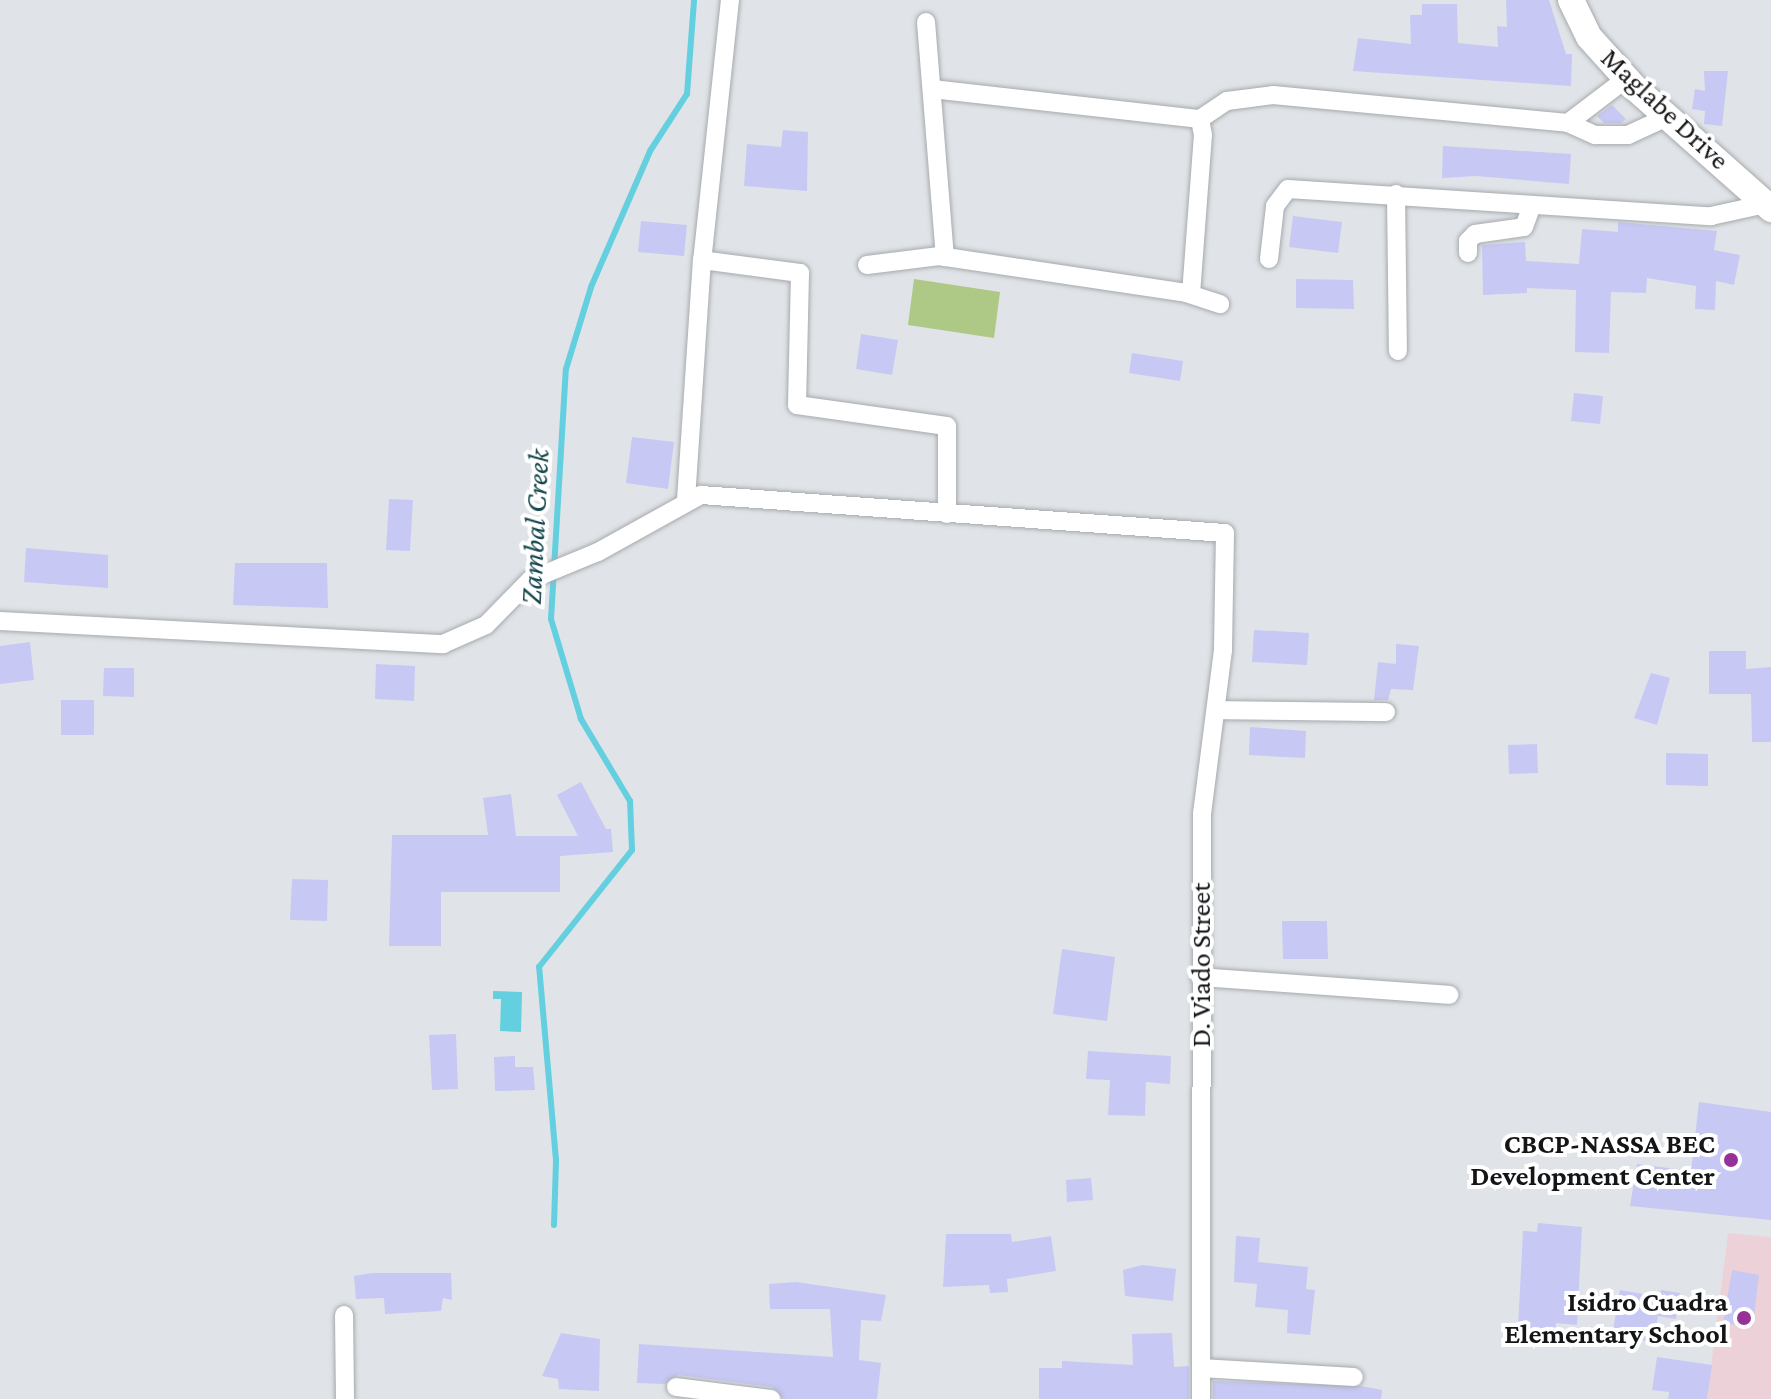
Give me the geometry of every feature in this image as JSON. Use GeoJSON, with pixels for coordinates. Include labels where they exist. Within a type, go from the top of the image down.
{"type":"FeatureCollection","features":[{"type":"Feature","properties":{"kind":"main road","name":"Maglabe Drive"},"geometry":{"type":"LineString","coordinates":[[1571,0],[1589,37],[1627,78],[1768,206]]}},
{"type":"Feature","properties":{"kind":"street"},"geometry":{"type":"LineString","coordinates":[[686,500],[702,260],[730,0]]}},
{"type":"Feature","properties":{"kind":"street"},"geometry":{"type":"LineString","coordinates":[[926,22],[945,257]]}},
{"type":"Feature","properties":{"kind":"street"},"geometry":{"type":"LineString","coordinates":[[1568,123],[1627,78]]}},
{"type":"Feature","properties":{"kind":"street"},"geometry":{"type":"LineString","coordinates":[[932,89],[1200,119],[1227,101],[1273,95],[1568,123],[1595,135],[1628,135],[1667,117]]}},
{"type":"Feature","properties":{"kind":"street"},"geometry":{"type":"LineString","coordinates":[[1191,294],[1200,119]]}},
{"type":"Feature","properties":{"kind":"street"},"geometry":{"type":"LineString","coordinates":[[1269,259],[1275,206],[1283,191],[1396,194],[1531,208],[1711,216],[1768,206]]}},
{"type":"Feature","properties":{"kind":"street"},"geometry":{"type":"LineString","coordinates":[[1396,194],[1398,351]]}},
{"type":"Feature","properties":{"kind":"street"},"geometry":{"type":"LineString","coordinates":[[1468,253],[1468,241],[1475,234],[1524,227],[1531,208]]}},
{"type":"Feature","properties":{"kind":"street"},"geometry":{"type":"LineString","coordinates":[[867,265],[945,257],[1191,294],[1220,304]]}},
{"type":"Feature","properties":{"kind":"street"},"geometry":{"type":"LineString","coordinates":[[0,621],[443,644],[486,625],[530,580],[598,552],[686,500],[716,495],[947,514],[947,426],[797,405],[800,273],[702,260]]}},
{"type":"Feature","properties":{"kind":"street","name":"D. Viado Street"},"geometry":{"type":"LineString","coordinates":[[947,514],[1225,533],[1217,710],[1202,813],[1201,1399]]}},
{"type":"Feature","properties":{"kind":"street"},"geometry":{"type":"LineString","coordinates":[[1217,710],[1386,712]]}},
{"type":"Feature","properties":{"kind":"street"},"geometry":{"type":"LineString","coordinates":[[1200,977],[1449,995]]}},
{"type":"Feature","properties":{"kind":"street"},"geometry":{"type":"LineString","coordinates":[[344,1315],[345,1399]]}},
{"type":"Feature","properties":{"kind":"street"},"geometry":{"type":"LineString","coordinates":[[1201,1368],[1354,1377]]}},
{"type":"Feature","properties":{"kind":"street"},"geometry":{"type":"LineString","coordinates":[[676,1387],[771,1399]]}},
{"type":"Feature","properties":{"kind":"shaded area","name":"Isidro Cuadra Elementary School"},"geometry":{"type":"Polygon","coordinates":[[[1728,1233],[1771,1237],[1771,1399],[1707,1399],[1728,1233]]]}},
{"type":"Feature","properties":{"kind":"green space"},"geometry":{"type":"Polygon","coordinates":[[[914,279],[1000,292],[994,338],[908,325],[914,279]]]}},
{"type":"Feature","properties":{"kind":"water"},"geometry":{"type":"Polygon","coordinates":[[[493,991],[522,992],[521,1032],[500,1031],[501,999],[493,999],[493,991]]]}},
{"type":"Feature","properties":{"kind":"building"},"geometry":{"type":"Polygon","coordinates":[[[1506,0],[1549,0],[1566,54],[1572,54],[1571,86],[1353,71],[1358,38],[1411,44],[1410,15],[1422,15],[1422,4],[1457,4],[1458,43],[1498,47],[1497,26],[1507,27],[1506,0]]]}},
{"type":"Feature","properties":{"kind":"building"},"geometry":{"type":"Polygon","coordinates":[[[1704,71],[1728,71],[1722,126],[1704,124],[1705,111],[1692,109],[1695,89],[1705,91],[1704,71]]]}},
{"type":"Feature","properties":{"kind":"building"},"geometry":{"type":"Polygon","coordinates":[[[1612,105],[1626,119],[1621,123],[1604,123],[1597,116],[1612,105]]]}},
{"type":"Feature","properties":{"kind":"building"},"geometry":{"type":"Polygon","coordinates":[[[783,130],[808,132],[807,191],[744,186],[747,144],[781,147],[783,130]]]}},
{"type":"Feature","properties":{"kind":"building"},"geometry":{"type":"Polygon","coordinates":[[[1443,146],[1571,154],[1569,184],[1476,176],[1442,178],[1443,146]]]}},
{"type":"Feature","properties":{"kind":"building"},"geometry":{"type":"Polygon","coordinates":[[[1293,216],[1342,222],[1338,253],[1289,247],[1293,216]]]}},
{"type":"Feature","properties":{"kind":"building"},"geometry":{"type":"Polygon","coordinates":[[[641,221],[687,225],[684,256],[638,252],[641,221]]]}},
{"type":"Feature","properties":{"kind":"building"},"geometry":{"type":"Polygon","coordinates":[[[1618,222],[1717,231],[1714,250],[1740,255],[1734,285],[1716,281],[1715,310],[1695,309],[1696,286],[1647,278],[1646,293],[1611,292],[1609,353],[1575,352],[1576,290],[1527,288],[1527,293],[1483,295],[1482,245],[1525,242],[1526,261],[1579,264],[1582,229],[1618,232],[1618,222]]]}},
{"type":"Feature","properties":{"kind":"building"},"geometry":{"type":"Polygon","coordinates":[[[1296,279],[1353,280],[1354,309],[1296,308],[1296,279]]]}},
{"type":"Feature","properties":{"kind":"building"},"geometry":{"type":"Polygon","coordinates":[[[861,334],[898,340],[892,375],[856,369],[861,334]]]}},
{"type":"Feature","properties":{"kind":"building"},"geometry":{"type":"Polygon","coordinates":[[[1132,353],[1183,361],[1180,381],[1129,373],[1132,353]]]}},
{"type":"Feature","properties":{"kind":"building"},"geometry":{"type":"Polygon","coordinates":[[[1574,393],[1603,396],[1600,424],[1571,421],[1574,393]]]}},
{"type":"Feature","properties":{"kind":"building"},"geometry":{"type":"Polygon","coordinates":[[[632,437],[674,442],[668,489],[626,483],[632,437]]]}},
{"type":"Feature","properties":{"kind":"building"},"geometry":{"type":"Polygon","coordinates":[[[389,499],[413,500],[410,551],[386,550],[389,499]]]}},
{"type":"Feature","properties":{"kind":"building"},"geometry":{"type":"Polygon","coordinates":[[[26,548],[108,555],[108,588],[24,582],[26,548]]]}},
{"type":"Feature","properties":{"kind":"building"},"geometry":{"type":"Polygon","coordinates":[[[235,563],[327,563],[328,608],[233,605],[235,563]]]}},
{"type":"Feature","properties":{"kind":"building"},"geometry":{"type":"Polygon","coordinates":[[[1254,630],[1309,633],[1307,665],[1252,662],[1254,630]]]}},
{"type":"Feature","properties":{"kind":"building"},"geometry":{"type":"Polygon","coordinates":[[[30,642],[34,680],[0,684],[0,646],[30,642]]]}},
{"type":"Feature","properties":{"kind":"building"},"geometry":{"type":"Polygon","coordinates":[[[1396,644],[1419,646],[1413,690],[1391,689],[1388,700],[1374,700],[1378,662],[1396,664],[1396,644]]]}},
{"type":"Feature","properties":{"kind":"building"},"geometry":{"type":"Polygon","coordinates":[[[1709,651],[1746,651],[1746,669],[1771,667],[1771,742],[1752,742],[1751,694],[1709,694],[1709,651]]]}},
{"type":"Feature","properties":{"kind":"building"},"geometry":{"type":"Polygon","coordinates":[[[376,664],[415,666],[414,701],[375,699],[376,664]]]}},
{"type":"Feature","properties":{"kind":"building"},"geometry":{"type":"Polygon","coordinates":[[[104,668],[134,668],[134,697],[103,696],[104,668]]]}},
{"type":"Feature","properties":{"kind":"building"},"geometry":{"type":"Polygon","coordinates":[[[1651,673],[1670,678],[1657,725],[1634,718],[1651,673]]]}},
{"type":"Feature","properties":{"kind":"building"},"geometry":{"type":"Polygon","coordinates":[[[61,700],[94,700],[94,735],[61,735],[61,700]]]}},
{"type":"Feature","properties":{"kind":"building"},"geometry":{"type":"Polygon","coordinates":[[[1250,727],[1306,731],[1305,758],[1249,755],[1250,727]]]}},
{"type":"Feature","properties":{"kind":"building"},"geometry":{"type":"Polygon","coordinates":[[[1537,744],[1538,773],[1509,774],[1508,745],[1537,744]]]}},
{"type":"Feature","properties":{"kind":"building"},"geometry":{"type":"Polygon","coordinates":[[[1666,753],[1708,754],[1708,786],[1666,785],[1666,753]]]}},
{"type":"Feature","properties":{"kind":"building"},"geometry":{"type":"Polygon","coordinates":[[[581,782],[606,829],[611,829],[613,852],[560,856],[560,892],[441,892],[441,946],[389,946],[392,835],[488,835],[483,798],[511,794],[516,836],[578,836],[557,795],[581,782]]]}},
{"type":"Feature","properties":{"kind":"building"},"geometry":{"type":"Polygon","coordinates":[[[292,879],[328,880],[327,921],[290,920],[292,879]]]}},
{"type":"Feature","properties":{"kind":"building"},"geometry":{"type":"Polygon","coordinates":[[[1282,921],[1327,921],[1328,959],[1283,959],[1282,921]]]}},
{"type":"Feature","properties":{"kind":"building"},"geometry":{"type":"Polygon","coordinates":[[[1062,949],[1115,957],[1107,1021],[1053,1014],[1062,949]]]}},
{"type":"Feature","properties":{"kind":"building"},"geometry":{"type":"Polygon","coordinates":[[[456,1034],[458,1089],[432,1090],[429,1035],[456,1034]]]}},
{"type":"Feature","properties":{"kind":"building"},"geometry":{"type":"Polygon","coordinates":[[[1088,1051],[1171,1056],[1170,1084],[1146,1082],[1145,1116],[1108,1115],[1110,1080],[1086,1079],[1088,1051]]]}},
{"type":"Feature","properties":{"kind":"building"},"geometry":{"type":"Polygon","coordinates":[[[515,1056],[515,1067],[533,1067],[535,1090],[495,1091],[494,1057],[515,1056]]]}},
{"type":"Feature","properties":{"kind":"building","name":"CBCP-NASSA BEC Development Center"},"geometry":{"type":"Polygon","coordinates":[[[1699,1102],[1771,1112],[1771,1220],[1630,1206],[1637,1164],[1691,1171],[1699,1102]]]}},
{"type":"Feature","properties":{"kind":"building"},"geometry":{"type":"Polygon","coordinates":[[[1091,1178],[1093,1200],[1067,1202],[1066,1180],[1091,1178]]]}},
{"type":"Feature","properties":{"kind":"building"},"geometry":{"type":"Polygon","coordinates":[[[1538,1223],[1582,1227],[1577,1325],[1556,1323],[1555,1332],[1518,1328],[1523,1231],[1537,1232],[1538,1223]]]}},
{"type":"Feature","properties":{"kind":"building"},"geometry":{"type":"Polygon","coordinates":[[[946,1234],[1011,1234],[1012,1242],[1051,1236],[1056,1271],[1007,1279],[1008,1292],[990,1293],[989,1285],[943,1287],[946,1234]]]}},
{"type":"Feature","properties":{"kind":"building"},"geometry":{"type":"Polygon","coordinates":[[[1236,1236],[1260,1238],[1258,1262],[1308,1267],[1306,1289],[1315,1290],[1310,1335],[1287,1333],[1288,1310],[1255,1307],[1257,1284],[1234,1282],[1236,1236]]]}},
{"type":"Feature","properties":{"kind":"building"},"geometry":{"type":"Polygon","coordinates":[[[1142,1265],[1176,1269],[1173,1301],[1125,1296],[1123,1270],[1142,1265]]]}},
{"type":"Feature","properties":{"kind":"building"},"geometry":{"type":"Polygon","coordinates":[[[1732,1270],[1759,1275],[1753,1326],[1723,1323],[1732,1270]]]}},
{"type":"Feature","properties":{"kind":"building"},"geometry":{"type":"Polygon","coordinates":[[[372,1273],[451,1273],[452,1300],[443,1298],[441,1311],[385,1314],[384,1298],[356,1299],[354,1276],[372,1273]]]}},
{"type":"Feature","properties":{"kind":"building"},"geometry":{"type":"Polygon","coordinates":[[[796,1282],[886,1295],[881,1321],[861,1320],[859,1360],[881,1363],[877,1399],[783,1399],[772,1387],[678,1375],[665,1384],[637,1383],[639,1344],[833,1357],[830,1309],[770,1309],[769,1284],[796,1282]]]}},
{"type":"Feature","properties":{"kind":"building"},"geometry":{"type":"Polygon","coordinates":[[[1620,1290],[1660,1297],[1661,1290],[1680,1293],[1676,1319],[1658,1316],[1654,1342],[1612,1336],[1620,1290]]]}},
{"type":"Feature","properties":{"kind":"building"},"geometry":{"type":"Polygon","coordinates":[[[561,1333],[600,1339],[599,1391],[559,1389],[558,1379],[542,1376],[561,1333]]]}},
{"type":"Feature","properties":{"kind":"building"},"geometry":{"type":"Polygon","coordinates":[[[1172,1333],[1174,1367],[1189,1366],[1189,1399],[1039,1399],[1039,1368],[1062,1368],[1062,1361],[1133,1365],[1132,1334],[1172,1333]]]}},
{"type":"Feature","properties":{"kind":"building"},"geometry":{"type":"Polygon","coordinates":[[[1657,1357],[1712,1365],[1707,1399],[1668,1399],[1669,1392],[1652,1390],[1657,1357]]]}},
{"type":"Feature","properties":{"kind":"building"},"geometry":{"type":"Polygon","coordinates":[[[1213,1381],[1361,1386],[1382,1390],[1381,1399],[1213,1399],[1213,1381]]]}},
{"type":"Feature","properties":{"kind":"waterway","name":"Zambal Creek"},"geometry":{"type":"LineString","coordinates":[[554,1225],[556,1160],[539,967],[632,850],[630,801],[581,719],[551,619],[566,369],[591,287],[650,151],[687,94],[694,0]]}},
{"type":"Feature","properties":{"kind":"place","name":"CBCP-NASSA BEC Development Center"},"geometry":{"type":"Point","coordinates":[1731,1160]}},
{"type":"Feature","properties":{"kind":"place","name":"Isidro Cuadra Elementary School"},"geometry":{"type":"Point","coordinates":[1744,1318]}}]}
